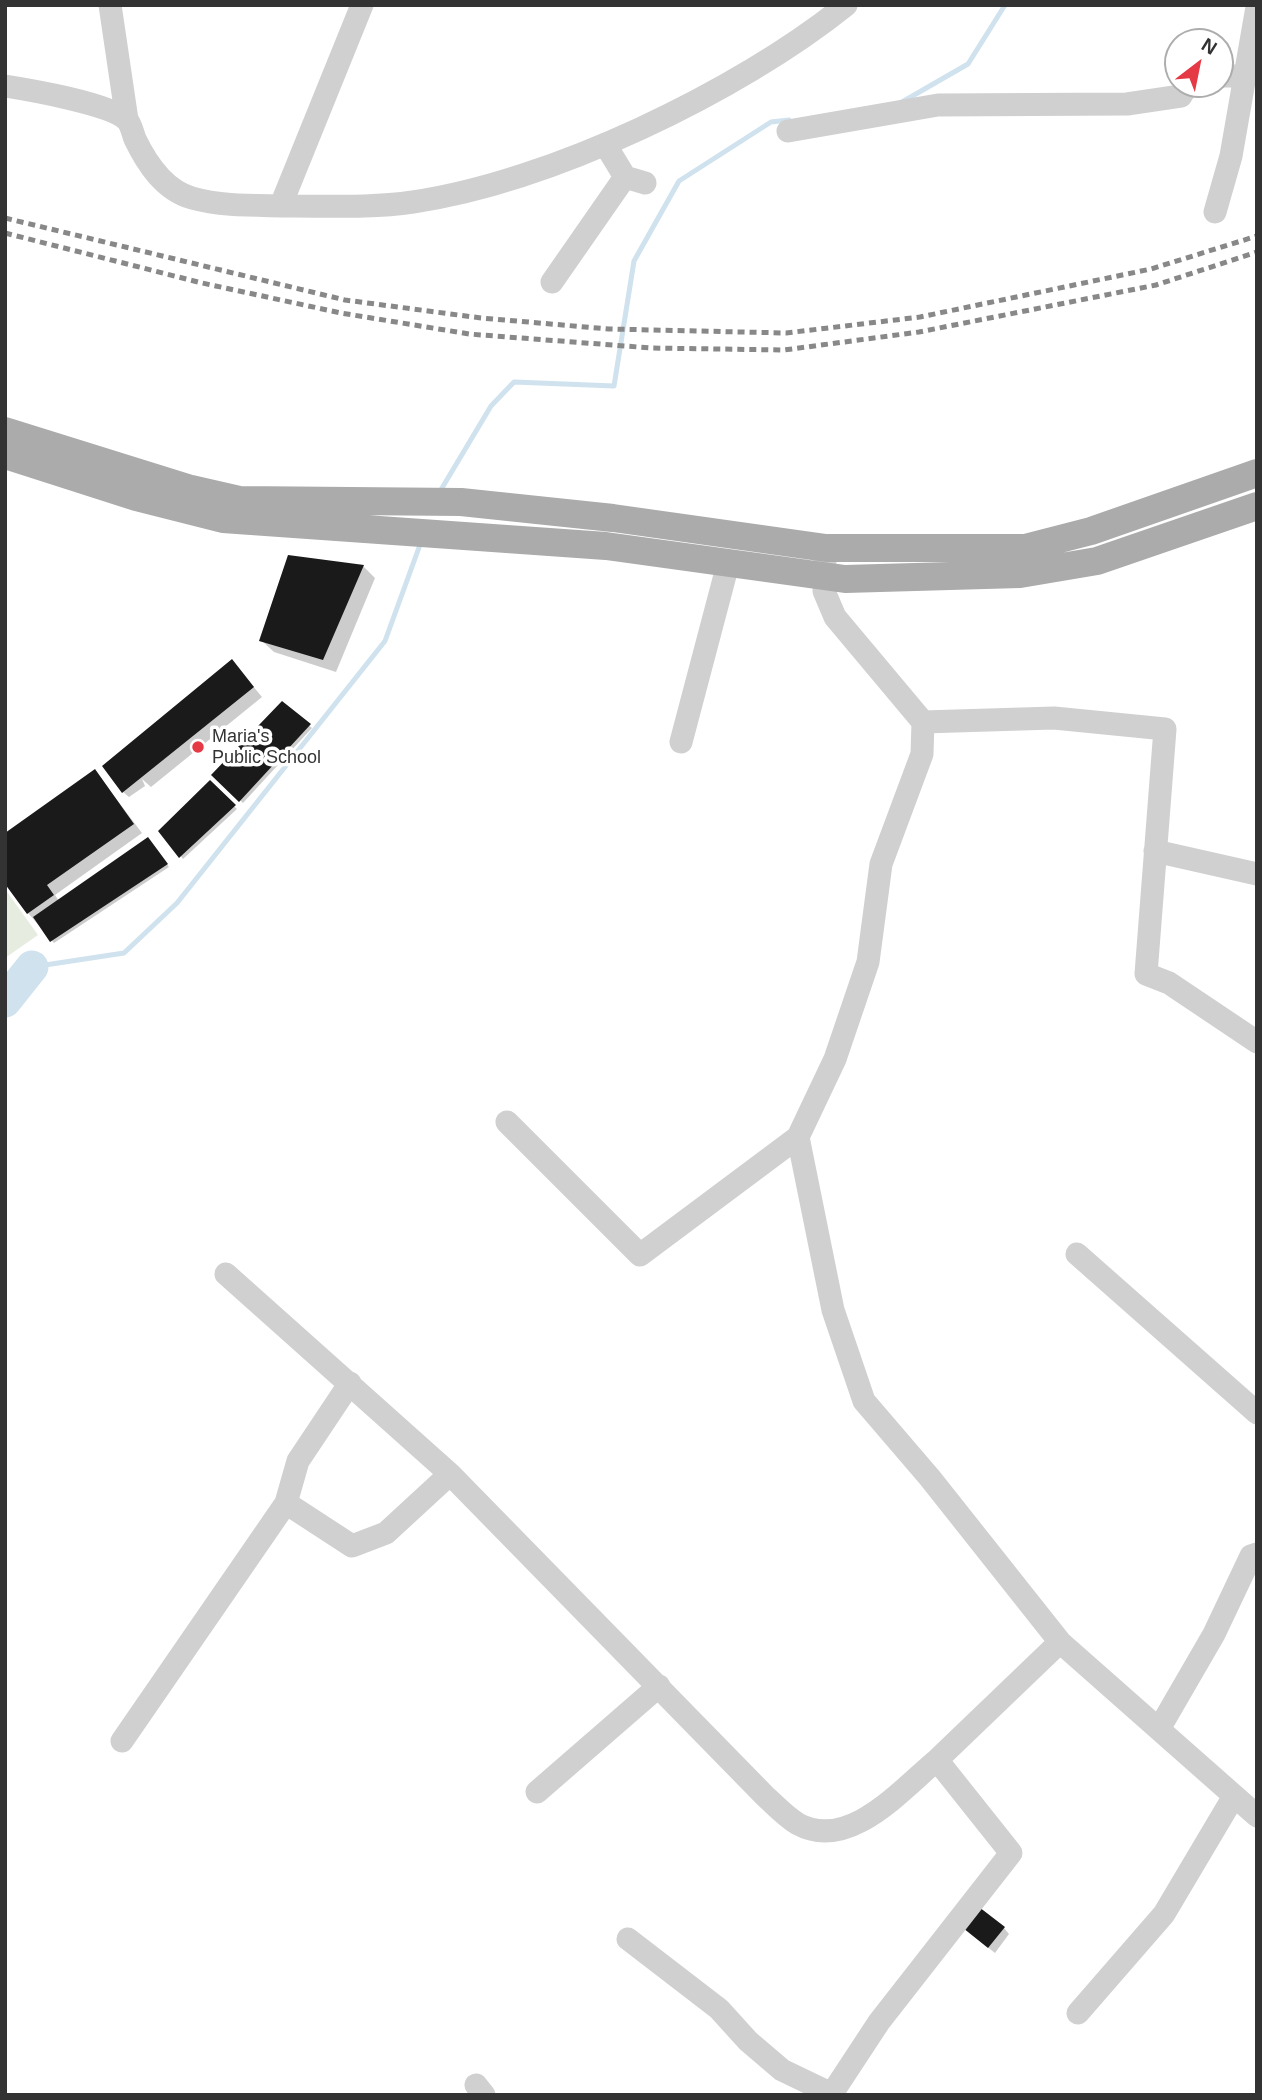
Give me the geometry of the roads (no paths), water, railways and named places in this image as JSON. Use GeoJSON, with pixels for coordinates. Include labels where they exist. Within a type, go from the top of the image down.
{"type":"FeatureCollection","features":[{"type":"Feature","properties":{"kind":"main road"},"geometry":{"type":"LineString","coordinates":[[5,431],[221,497],[263,502],[461,502],[613,517],[824,562],[845,579],[1033,571],[1097,561],[1257,506]]}},
{"type":"Feature","properties":{"kind":"main road"},"geometry":{"type":"LineString","coordinates":[[5,455],[136,497],[223,519],[606,546],[728,564],[824,562],[1025,548],[1091,531],[1257,473]]}},
{"type":"Feature","properties":{"kind":"street"},"geometry":{"type":"LineString","coordinates":[[110,5],[127,120],[155,175],[189,198],[224,204],[338,208],[413,202],[508,181],[605,144],[708,93],[804,39],[846,5]]}},
{"type":"Feature","properties":{"kind":"street"},"geometry":{"type":"LineString","coordinates":[[281,205],[362,5]]}},
{"type":"Feature","properties":{"kind":"street"},"geometry":{"type":"LineString","coordinates":[[1215,212],[1231,156],[1257,7]]}},
{"type":"Feature","properties":{"kind":"street"},"geometry":{"type":"LineString","coordinates":[[1234,76],[1245,76]]}},
{"type":"Feature","properties":{"kind":"street"},"geometry":{"type":"LineString","coordinates":[[5,86],[94,105],[127,120]]}},
{"type":"Feature","properties":{"kind":"street"},"geometry":{"type":"LineString","coordinates":[[788,131],[938,105],[1127,104],[1168,98]]}},
{"type":"Feature","properties":{"kind":"street"},"geometry":{"type":"LineString","coordinates":[[552,282],[635,180],[605,144]]}},
{"type":"Feature","properties":{"kind":"street"},"geometry":{"type":"LineString","coordinates":[[507,1122],[640,1255],[798,1137],[835,1059],[868,962],[881,863],[922,754],[923,722],[835,617],[824,591],[824,562]]}},
{"type":"Feature","properties":{"kind":"street"},"geometry":{"type":"LineString","coordinates":[[681,742],[728,564]]}},
{"type":"Feature","properties":{"kind":"street"},"geometry":{"type":"LineString","coordinates":[[923,722],[1054,718],[1165,729],[1146,974],[1169,983],[1257,1042]]}},
{"type":"Feature","properties":{"kind":"street"},"geometry":{"type":"LineString","coordinates":[[1154,851],[1257,874]]}},
{"type":"Feature","properties":{"kind":"street"},"geometry":{"type":"LineString","coordinates":[[798,1137],[833,1310],[864,1401],[930,1478],[1060,1642],[1257,1816]]}},
{"type":"Feature","properties":{"kind":"street"},"geometry":{"type":"LineString","coordinates":[[1077,1254],[1257,1413]]}},
{"type":"Feature","properties":{"kind":"street"},"geometry":{"type":"LineString","coordinates":[[226,1274],[450,1474],[765,1796],[798,1824],[817,1831],[835,1831],[854,1825],[937,1760],[1060,1642]]}},
{"type":"Feature","properties":{"kind":"street"},"geometry":{"type":"LineString","coordinates":[[122,1741],[286,1503],[298,1461],[350,1383]]}},
{"type":"Feature","properties":{"kind":"street"},"geometry":{"type":"LineString","coordinates":[[286,1503],[352,1546],[386,1533],[450,1474]]}},
{"type":"Feature","properties":{"kind":"street"},"geometry":{"type":"LineString","coordinates":[[1159,1729],[1214,1634],[1251,1556],[1257,1553]]}},
{"type":"Feature","properties":{"kind":"street"},"geometry":{"type":"LineString","coordinates":[[537,1792],[659,1686]]}},
{"type":"Feature","properties":{"kind":"street"},"geometry":{"type":"LineString","coordinates":[[628,1939],[719,2009],[748,2041],[782,2070],[832,2094],[879,2022],[1011,1853],[937,1760]]}},
{"type":"Feature","properties":{"kind":"street"},"geometry":{"type":"LineString","coordinates":[[1078,2013],[1164,1914],[1234,1796]]}},
{"type":"Feature","properties":{"kind":"waterway"},"geometry":{"type":"LineString","coordinates":[[902,102],[968,64],[1005,5]]}},
{"type":"Feature","properties":{"kind":"waterway"},"geometry":{"type":"LineString","coordinates":[[439,493],[491,406],[514,382],[614,386],[634,261],[679,181],[771,122],[789,120]]}},
{"type":"Feature","properties":{"kind":"waterway"},"geometry":{"type":"LineString","coordinates":[[32,967],[124,953],[177,903],[385,641],[421,542]]}},
{"type":"Feature","properties":{"kind":"waterway"},"geometry":{"type":"LineString","coordinates":[[5,1001],[32,967]]}},
{"type":"Feature","properties":{"kind":"railway"},"geometry":{"type":"LineString","coordinates":[[5,218],[345,300],[481,318],[609,329],[786,333],[920,317],[1151,269],[1257,236]]}},
{"type":"Feature","properties":{"kind":"railway"},"geometry":{"type":"LineString","coordinates":[[5,233],[202,283],[341,313],[469,334],[651,348],[784,350],[919,332],[1156,285],[1257,252]]}},
{"type":"Feature","properties":{"kind":"place","name":"Maria's Public School"},"geometry":{"type":"Point","coordinates":[198,747]}}]}
